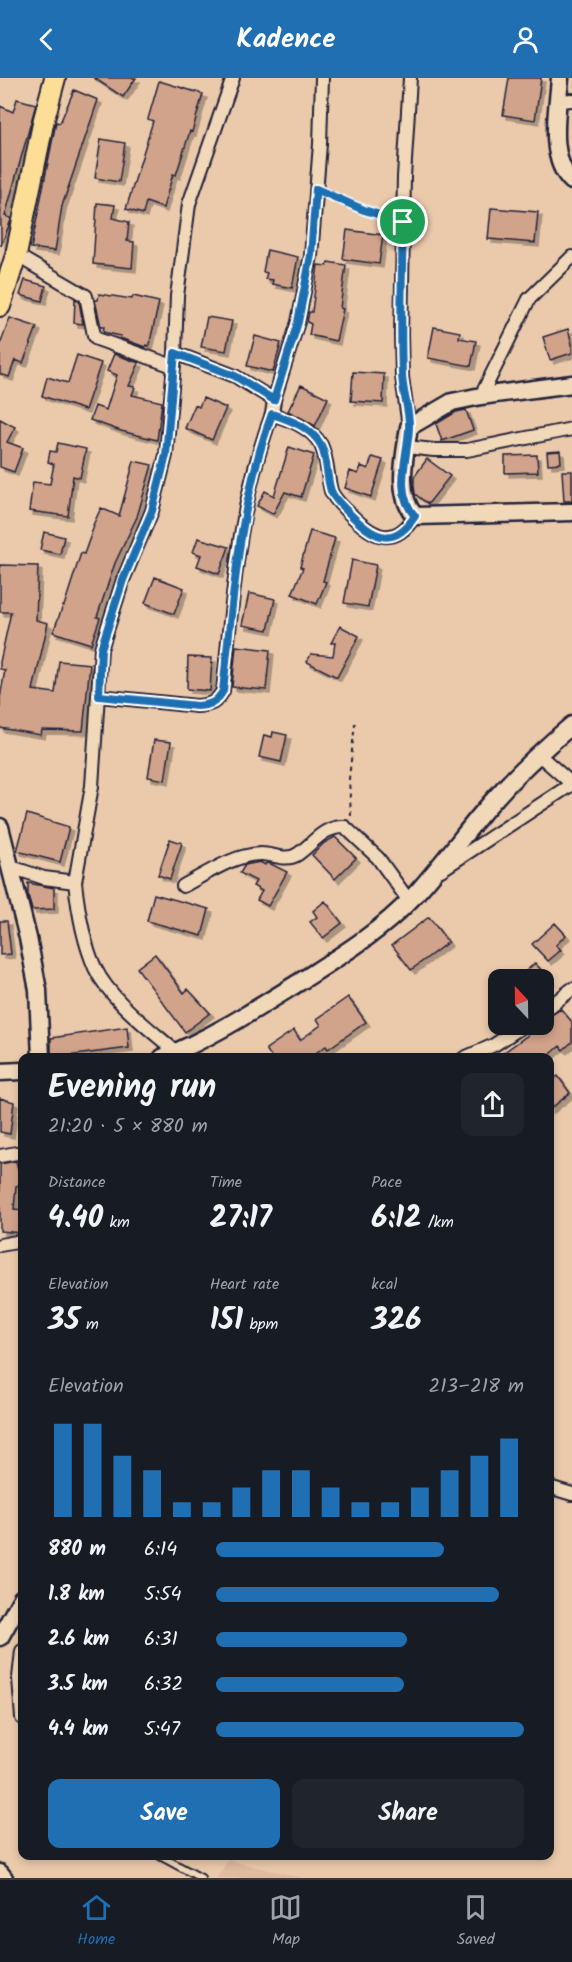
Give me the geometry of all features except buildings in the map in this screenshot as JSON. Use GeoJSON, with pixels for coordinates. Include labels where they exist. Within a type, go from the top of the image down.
{"type":"FeatureCollection","features":[{"type":"Feature","properties":{"kind":"main road"},"geometry":{"type":"LineString","coordinates":[[0,306],[16,255],[44,119],[55,78]]}},
{"type":"Feature","properties":{"kind":"street"},"geometry":{"type":"LineString","coordinates":[[167,1053],[113,994],[96,970],[85,938],[75,882],[93,786],[101,649],[123,580],[152,511],[166,455],[172,366],[175,353],[177,296],[189,204],[233,78]]}},
{"type":"Feature","properties":{"kind":"street"},"geometry":{"type":"LineString","coordinates":[[99,696],[197,706],[211,705],[217,701],[223,691],[229,615],[247,494],[298,322],[311,255],[322,78]]}},
{"type":"Feature","properties":{"kind":"street"},"geometry":{"type":"LineString","coordinates":[[410,78],[403,222],[401,356],[410,427],[403,478],[407,508],[415,516],[572,512]]}},
{"type":"Feature","properties":{"kind":"street"},"geometry":{"type":"LineString","coordinates":[[560,78],[565,101],[556,139],[560,162],[572,181]]}},
{"type":"Feature","properties":{"kind":"street"},"geometry":{"type":"LineString","coordinates":[[16,255],[86,296],[94,335],[97,339],[172,366]]}},
{"type":"Feature","properties":{"kind":"street"},"geometry":{"type":"LineString","coordinates":[[481,396],[529,299],[572,257]]}},
{"type":"Feature","properties":{"kind":"street"},"geometry":{"type":"LineString","coordinates":[[175,353],[235,376],[274,400]]}},
{"type":"Feature","properties":{"kind":"street"},"geometry":{"type":"LineString","coordinates":[[410,427],[452,402],[572,384]]}},
{"type":"Feature","properties":{"kind":"street"},"geometry":{"type":"LineString","coordinates":[[272,414],[300,424],[321,445],[327,463],[331,491],[371,533],[380,537],[395,534],[409,525],[415,516]]}},
{"type":"Feature","properties":{"kind":"street"},"geometry":{"type":"LineString","coordinates":[[406,447],[467,450],[572,429]]}},
{"type":"Feature","properties":{"kind":"street"},"geometry":{"type":"LineString","coordinates":[[173,1053],[221,1031],[371,934],[409,901],[433,875],[479,817],[537,754],[572,725]]}},
{"type":"Feature","properties":{"kind":"street"},"geometry":{"type":"LineString","coordinates":[[433,875],[572,784],[537,754]]}},
{"type":"Feature","properties":{"kind":"street"},"geometry":{"type":"LineString","coordinates":[[0,826],[28,938],[38,990],[41,1053]]}},
{"type":"Feature","properties":{"kind":"street"},"geometry":{"type":"LineString","coordinates":[[183,886],[251,855],[289,858],[297,855],[325,831],[345,827],[378,858],[409,901]]}},
{"type":"Feature","properties":{"kind":"street"},"geometry":{"type":"LineString","coordinates":[[11,867],[44,878],[75,882]]}},
{"type":"Feature","properties":{"kind":"street"},"geometry":{"type":"LineString","coordinates":[[554,1003],[572,989]]}},
{"type":"Feature","properties":{"kind":"street"},"geometry":{"type":"LineString","coordinates":[[476,1053],[494,1046],[510,1035]]}},
{"type":"Feature","properties":{"kind":"street"},"geometry":{"type":"LineString","coordinates":[[0,1072],[18,1071]]}},
{"type":"Feature","properties":{"kind":"street"},"geometry":{"type":"LineString","coordinates":[[0,1156],[18,1153]]}},
{"type":"Feature","properties":{"kind":"street"},"geometry":{"type":"LineString","coordinates":[[0,1245],[18,1242]]}},
{"type":"Feature","properties":{"kind":"street"},"geometry":{"type":"LineString","coordinates":[[554,1489],[572,1494]]}},
{"type":"Feature","properties":{"kind":"street"},"geometry":{"type":"LineString","coordinates":[[0,1637],[18,1605]]}},
{"type":"Feature","properties":{"kind":"lane"},"geometry":{"type":"LineString","coordinates":[[316,189],[364,210],[403,222]]}},
{"type":"Feature","properties":{"kind":"lane"},"geometry":{"type":"LineString","coordinates":[[167,1860],[201,1878]]}},
{"type":"Feature","properties":{"kind":"path"},"geometry":{"type":"LineString","coordinates":[[350,831],[349,780],[355,723]]}},
{"type":"Feature","properties":{"kind":"shaded area"},"geometry":{"type":"Polygon","coordinates":[[[228,1860],[302,1878],[217,1878],[228,1860]]]}},
{"type":"Feature","properties":{"kind":"route"},"geometry":{"type":"LineString","coordinates":[[316,189],[364,210],[403,222],[400,335],[402,377],[410,427],[403,478],[407,508],[415,516],[409,525],[395,534],[380,537],[371,533],[354,518],[331,491],[327,463],[321,445],[300,424],[272,414],[255,461],[247,494],[229,615],[223,691],[217,701],[211,705],[197,706],[99,696],[101,649],[123,580],[152,511],[166,455],[172,366],[175,353],[235,376],[274,400],[298,322],[311,255],[316,189]]}}]}
